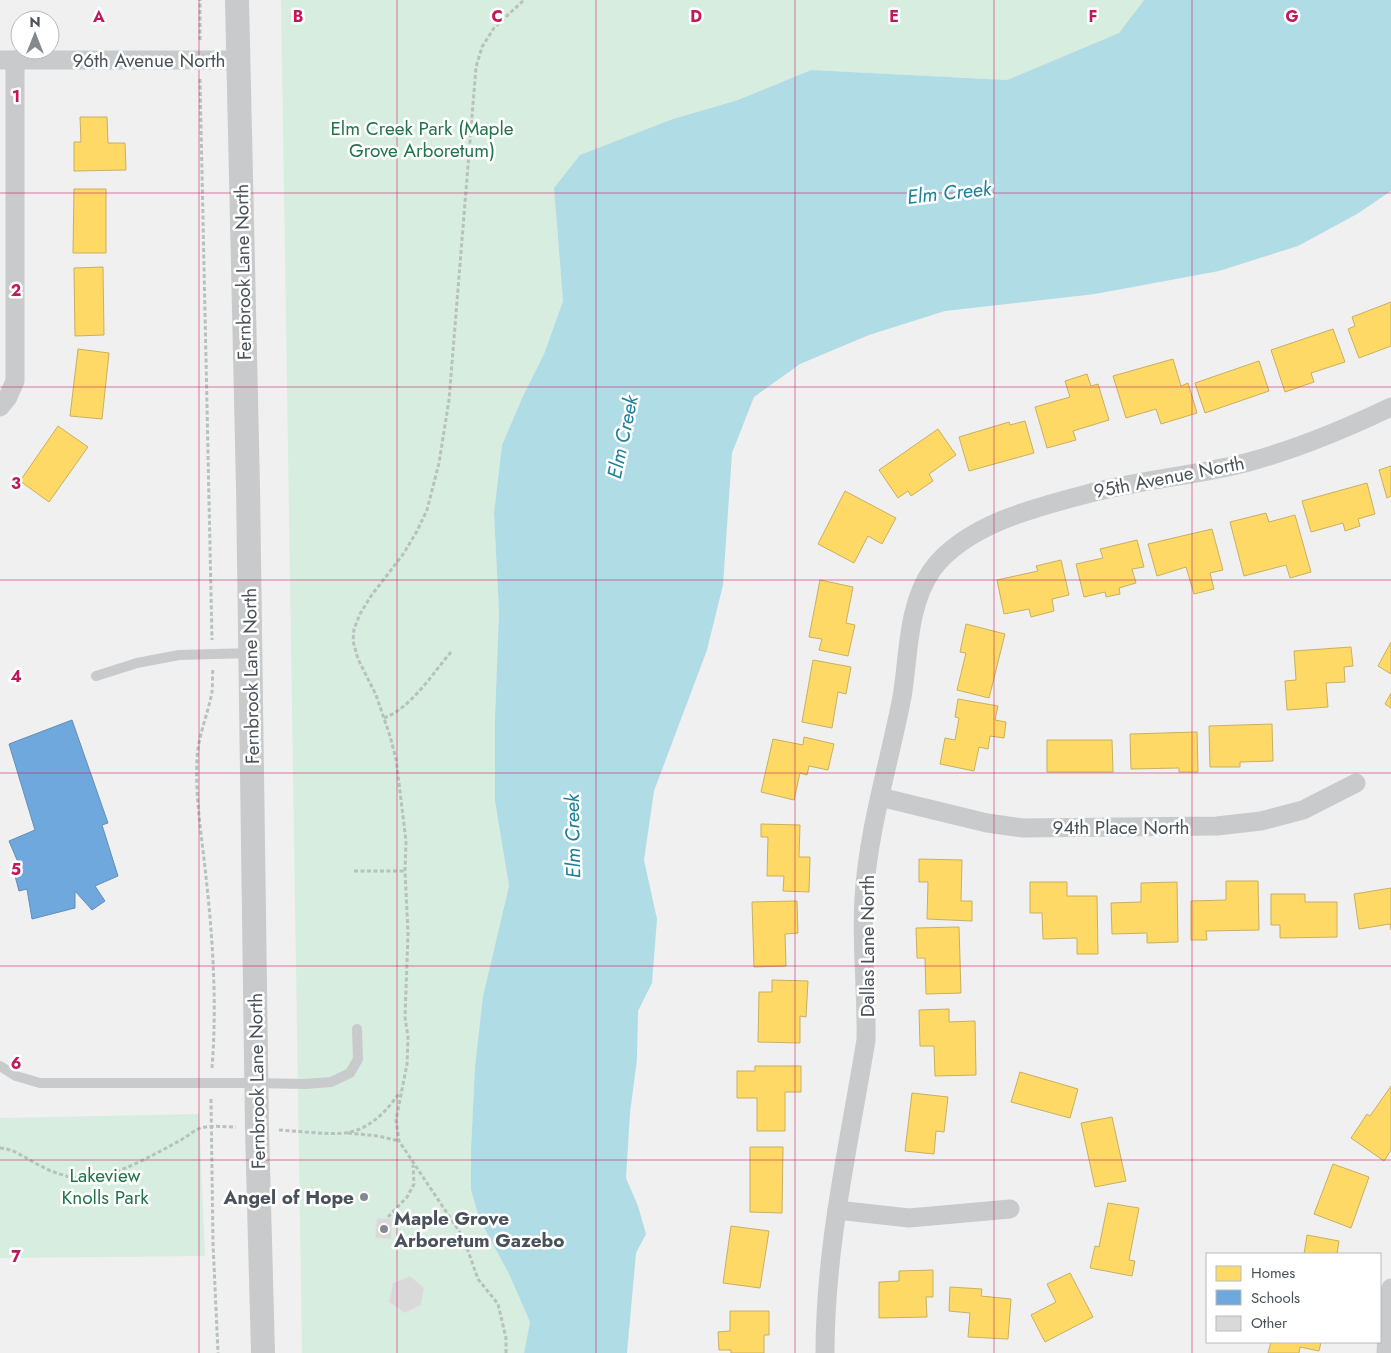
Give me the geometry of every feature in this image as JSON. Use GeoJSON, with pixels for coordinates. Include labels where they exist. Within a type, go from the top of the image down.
{"type":"FeatureCollection","features":[{"type":"Feature","properties":{"kind":"street","name":"Fernbrook Lane North"},"geometry":{"type":"LineString","coordinates":[[237,0],[251,654],[256,1083],[263,1353]]}},
{"type":"Feature","properties":{"kind":"street","name":"96th Avenue North"},"geometry":{"type":"LineString","coordinates":[[8,60],[238,60]]}},
{"type":"Feature","properties":{"kind":"street"},"geometry":{"type":"LineString","coordinates":[[4,402],[14,380],[8,60]]}},
{"type":"Feature","properties":{"kind":"street","name":"95th Avenue North"},"geometry":{"type":"LineString","coordinates":[[949,551],[969,537],[998,523],[1041,507],[1089,493],[1245,463],[1283,451],[1391,407]]}},
{"type":"Feature","properties":{"kind":"street","name":"Dallas Lane North"},"geometry":{"type":"LineString","coordinates":[[825,1353],[827,1284],[831,1244],[866,1040],[864,898],[870,842],[902,696],[915,611],[922,588],[933,570],[949,551]]}},
{"type":"Feature","properties":{"kind":"street","name":"94th Place North"},"geometry":{"type":"LineString","coordinates":[[880,796],[987,823],[1024,828],[1217,826],[1261,821],[1303,810],[1356,783]]}},
{"type":"Feature","properties":{"kind":"street"},"geometry":{"type":"LineString","coordinates":[[837,1210],[908,1218],[1010,1209]]}},
{"type":"Feature","properties":{"kind":"street"},"geometry":{"type":"LineString","coordinates":[[1386,1353],[1388,1304],[1391,1288]]}},
{"type":"Feature","properties":{"kind":"lane"},"geometry":{"type":"LineString","coordinates":[[96,676],[137,663],[178,655],[251,654]]}},
{"type":"Feature","properties":{"kind":"lane"},"geometry":{"type":"LineString","coordinates":[[0,1066],[16,1076],[40,1083],[322,1083],[331,1082],[350,1073],[358,1059],[357,1029]]}},
{"type":"Feature","properties":{"kind":"path"},"geometry":{"type":"LineString","coordinates":[[200,0],[199,60],[212,691],[203,721],[197,758],[198,799],[213,956],[214,1038],[211,1126],[213,1243],[218,1353]]}},
{"type":"Feature","properties":{"kind":"path"},"geometry":{"type":"LineString","coordinates":[[506,1353],[506,1338],[498,1304],[478,1278],[463,1237],[399,1141],[396,1120],[407,1064],[408,1037],[405,1016],[408,933],[405,871],[406,841],[396,759],[376,695],[358,659],[353,641],[354,629],[360,614],[371,596],[404,553],[427,510],[449,400],[476,67],[482,47],[494,28],[524,0]]}},
{"type":"Feature","properties":{"kind":"path"},"geometry":{"type":"LineString","coordinates":[[384,718],[395,714],[411,699],[451,652]]}},
{"type":"Feature","properties":{"kind":"path"},"geometry":{"type":"LineString","coordinates":[[354,871],[405,871]]}},
{"type":"Feature","properties":{"kind":"path"},"geometry":{"type":"LineString","coordinates":[[346,1133],[362,1128],[380,1117],[402,1090]]}},
{"type":"Feature","properties":{"kind":"path"},"geometry":{"type":"LineString","coordinates":[[0,1148],[20,1153],[45,1169],[72,1177],[87,1178],[104,1176],[128,1166],[199,1129],[211,1126],[226,1127]]}},
{"type":"Feature","properties":{"kind":"path"},"geometry":{"type":"LineString","coordinates":[[283,1130],[378,1136],[399,1141]]}},
{"type":"Feature","properties":{"kind":"path"},"geometry":{"type":"LineString","coordinates":[[388,1217],[407,1197],[414,1184],[413,1163]]}},
{"type":"Feature","properties":{"kind":"green space","name":"Elm Creek Park (Maple Grove Arboretum)"},"geometry":{"type":"Polygon","coordinates":[[[281,0],[1144,0],[1119,33],[1007,80],[811,70],[738,100],[673,119],[554,188],[563,301],[544,354],[502,445],[494,513],[499,612],[495,717],[495,801],[509,886],[483,996],[475,1066],[471,1149],[471,1190],[479,1218],[509,1274],[530,1322],[524,1353],[302,1353],[281,0]]]}},
{"type":"Feature","properties":{"kind":"green space","name":"Lakeview Knolls Park"},"geometry":{"type":"Polygon","coordinates":[[[199,1114],[205,1256],[0,1258],[0,1118],[199,1114]]]}},
{"type":"Feature","properties":{"kind":"water","name":"Elm Creek"},"geometry":{"type":"Polygon","coordinates":[[[1144,0],[1391,0],[1391,191],[1357,214],[1298,246],[1219,271],[1095,294],[945,311],[869,335],[800,364],[754,397],[732,453],[723,585],[707,650],[654,791],[644,860],[657,919],[652,983],[638,1011],[637,1059],[630,1113],[626,1178],[638,1206],[646,1234],[636,1253],[627,1353],[524,1353],[530,1322],[509,1274],[479,1218],[471,1190],[471,1149],[475,1066],[483,996],[509,886],[495,801],[495,717],[499,612],[494,513],[502,445],[544,354],[563,301],[554,188],[580,155],[673,119],[738,100],[811,70],[1007,80],[1119,33],[1144,0]]]}},
{"type":"Feature","properties":{"kind":"building: Homes"},"geometry":{"type":"Polygon","coordinates":[[[80,117],[107,117],[108,143],[125,143],[126,170],[74,171],[74,142],[81,142],[80,117]]]}},
{"type":"Feature","properties":{"kind":"building: Homes"},"geometry":{"type":"Polygon","coordinates":[[[74,189],[106,189],[106,253],[73,253],[74,189]]]}},
{"type":"Feature","properties":{"kind":"building: Homes"},"geometry":{"type":"Polygon","coordinates":[[[103,267],[104,335],[75,336],[74,268],[103,267]]]}},
{"type":"Feature","properties":{"kind":"building: Homes"},"geometry":{"type":"Polygon","coordinates":[[[1391,302],[1391,346],[1359,358],[1348,329],[1355,326],[1352,317],[1391,302]]]}},
{"type":"Feature","properties":{"kind":"building: Homes"},"geometry":{"type":"Polygon","coordinates":[[[1333,329],[1345,362],[1311,373],[1314,382],[1285,392],[1271,350],[1333,329]]]}},
{"type":"Feature","properties":{"kind":"building: Homes"},"geometry":{"type":"Polygon","coordinates":[[[78,349],[109,353],[102,419],[70,416],[78,349]]]}},
{"type":"Feature","properties":{"kind":"building: Homes"},"geometry":{"type":"Polygon","coordinates":[[[1173,359],[1181,386],[1188,383],[1197,413],[1161,424],[1156,409],[1126,418],[1113,376],[1173,359]]]}},
{"type":"Feature","properties":{"kind":"building: Homes"},"geometry":{"type":"Polygon","coordinates":[[[1259,361],[1269,391],[1205,413],[1195,383],[1259,361]]]}},
{"type":"Feature","properties":{"kind":"building: Homes"},"geometry":{"type":"Polygon","coordinates":[[[1087,374],[1091,386],[1098,384],[1109,420],[1073,431],[1076,440],[1047,448],[1035,407],[1070,397],[1065,381],[1087,374]]]}},
{"type":"Feature","properties":{"kind":"building: Homes"},"geometry":{"type":"Polygon","coordinates":[[[1025,421],[1034,453],[969,471],[959,437],[1009,422],[1010,425],[1025,421]]]}},
{"type":"Feature","properties":{"kind":"building: Homes"},"geometry":{"type":"Polygon","coordinates":[[[58,426],[88,447],[49,502],[20,481],[58,426]]]}},
{"type":"Feature","properties":{"kind":"building: Homes"},"geometry":{"type":"Polygon","coordinates":[[[938,429],[956,455],[929,474],[933,481],[911,496],[908,491],[898,498],[879,470],[938,429]]]}},
{"type":"Feature","properties":{"kind":"building: Homes"},"geometry":{"type":"Polygon","coordinates":[[[1391,466],[1391,496],[1387,498],[1379,470],[1391,466]]]}},
{"type":"Feature","properties":{"kind":"building: Homes"},"geometry":{"type":"Polygon","coordinates":[[[1367,483],[1375,514],[1358,519],[1360,526],[1345,531],[1343,523],[1311,532],[1302,501],[1367,483]]]}},
{"type":"Feature","properties":{"kind":"building: Homes"},"geometry":{"type":"Polygon","coordinates":[[[845,491],[896,518],[882,544],[868,536],[854,563],[818,544],[845,491]]]}},
{"type":"Feature","properties":{"kind":"building: Homes"},"geometry":{"type":"Polygon","coordinates":[[[1266,513],[1269,522],[1295,515],[1311,572],[1290,578],[1286,565],[1244,576],[1230,522],[1266,513]]]}},
{"type":"Feature","properties":{"kind":"building: Homes"},"geometry":{"type":"Polygon","coordinates":[[[1212,529],[1223,570],[1210,573],[1214,589],[1194,594],[1186,567],[1157,576],[1148,544],[1212,529]]]}},
{"type":"Feature","properties":{"kind":"building: Homes"},"geometry":{"type":"Polygon","coordinates":[[[1137,540],[1144,567],[1132,569],[1136,583],[1119,588],[1120,594],[1106,597],[1105,592],[1084,597],[1076,564],[1103,558],[1100,549],[1137,540]]]}},
{"type":"Feature","properties":{"kind":"building: Homes"},"geometry":{"type":"Polygon","coordinates":[[[1061,560],[1069,595],[1052,599],[1054,611],[1031,617],[1029,609],[1004,614],[997,580],[1038,571],[1036,566],[1061,560]]]}},
{"type":"Feature","properties":{"kind":"building: Homes"},"geometry":{"type":"Polygon","coordinates":[[[820,580],[853,587],[846,623],[855,625],[848,656],[819,650],[822,639],[809,637],[820,580]]]}},
{"type":"Feature","properties":{"kind":"building: Homes"},"geometry":{"type":"Polygon","coordinates":[[[966,624],[1005,634],[989,698],[957,690],[966,653],[960,652],[966,624]]]}},
{"type":"Feature","properties":{"kind":"building: Homes"},"geometry":{"type":"Polygon","coordinates":[[[1391,642],[1391,674],[1378,666],[1391,642]]]}},
{"type":"Feature","properties":{"kind":"building: Homes"},"geometry":{"type":"Polygon","coordinates":[[[1351,647],[1353,666],[1344,667],[1345,682],[1326,683],[1328,707],[1287,710],[1285,681],[1296,680],[1294,651],[1351,647]]]}},
{"type":"Feature","properties":{"kind":"building: Homes"},"geometry":{"type":"Polygon","coordinates":[[[813,660],[851,667],[846,694],[838,692],[832,728],[802,722],[813,660]]]}},
{"type":"Feature","properties":{"kind":"building: Homes"},"geometry":{"type":"Polygon","coordinates":[[[1391,693],[1391,708],[1385,704],[1391,693]]]}},
{"type":"Feature","properties":{"kind":"building: Homes"},"geometry":{"type":"Polygon","coordinates":[[[958,699],[998,706],[995,720],[1006,722],[1004,738],[990,736],[988,749],[979,747],[974,771],[940,764],[945,738],[955,740],[959,718],[955,717],[958,699]]]}},
{"type":"Feature","properties":{"kind":"building: Homes"},"geometry":{"type":"Polygon","coordinates":[[[1272,724],[1273,761],[1240,762],[1240,767],[1210,767],[1209,726],[1272,724]]]}},
{"type":"Feature","properties":{"kind":"building: Homes"},"geometry":{"type":"Polygon","coordinates":[[[1197,732],[1198,772],[1179,772],[1179,768],[1131,769],[1130,734],[1197,732]]]}},
{"type":"Feature","properties":{"kind":"building: Homes"},"geometry":{"type":"Polygon","coordinates":[[[804,737],[834,744],[828,770],[809,766],[807,775],[800,773],[794,800],[761,792],[773,739],[803,745],[804,737]]]}},
{"type":"Feature","properties":{"kind":"building: Homes"},"geometry":{"type":"Polygon","coordinates":[[[1047,740],[1112,740],[1113,772],[1047,772],[1047,740]]]}},
{"type":"Feature","properties":{"kind":"building: Homes"},"geometry":{"type":"Polygon","coordinates":[[[761,824],[800,825],[799,857],[810,857],[809,892],[783,891],[784,876],[767,876],[768,837],[761,837],[761,824]]]}},
{"type":"Feature","properties":{"kind":"building: Homes"},"geometry":{"type":"Polygon","coordinates":[[[919,859],[962,860],[961,901],[972,901],[972,921],[927,919],[928,882],[919,882],[919,859]]]}},
{"type":"Feature","properties":{"kind":"building: Homes"},"geometry":{"type":"Polygon","coordinates":[[[1226,881],[1258,881],[1259,930],[1206,931],[1207,940],[1191,940],[1191,901],[1226,900],[1226,881]]]}},
{"type":"Feature","properties":{"kind":"building: Homes"},"geometry":{"type":"Polygon","coordinates":[[[1030,882],[1067,882],[1067,896],[1097,896],[1098,954],[1077,954],[1077,938],[1043,939],[1042,913],[1030,913],[1030,882]]]}},
{"type":"Feature","properties":{"kind":"building: Homes"},"geometry":{"type":"Polygon","coordinates":[[[1177,882],[1178,942],[1147,943],[1147,933],[1112,934],[1111,903],[1141,902],[1141,883],[1177,882]]]}},
{"type":"Feature","properties":{"kind":"building: Homes"},"geometry":{"type":"Polygon","coordinates":[[[1391,888],[1391,930],[1390,924],[1359,929],[1354,894],[1391,888]]]}},
{"type":"Feature","properties":{"kind":"building: Homes"},"geometry":{"type":"Polygon","coordinates":[[[1271,894],[1305,894],[1305,902],[1337,902],[1337,937],[1280,938],[1280,925],[1271,925],[1271,894]]]}},
{"type":"Feature","properties":{"kind":"building: Homes"},"geometry":{"type":"Polygon","coordinates":[[[797,901],[798,933],[785,934],[786,966],[754,967],[752,902],[797,901]]]}},
{"type":"Feature","properties":{"kind":"building: Homes"},"geometry":{"type":"Polygon","coordinates":[[[959,927],[961,993],[926,994],[925,958],[917,958],[916,928],[959,927]]]}},
{"type":"Feature","properties":{"kind":"building: Homes"},"geometry":{"type":"Polygon","coordinates":[[[772,980],[808,981],[806,1017],[800,1016],[800,1043],[758,1042],[759,992],[772,992],[772,980]]]}},
{"type":"Feature","properties":{"kind":"building: Homes"},"geometry":{"type":"Polygon","coordinates":[[[949,1009],[949,1022],[975,1021],[976,1075],[935,1076],[934,1046],[920,1046],[919,1010],[949,1009]]]}},
{"type":"Feature","properties":{"kind":"building: Homes"},"geometry":{"type":"Polygon","coordinates":[[[755,1066],[801,1066],[801,1092],[785,1092],[785,1131],[757,1131],[757,1098],[737,1098],[737,1071],[755,1071],[755,1066]]]}},
{"type":"Feature","properties":{"kind":"building: Homes"},"geometry":{"type":"Polygon","coordinates":[[[1020,1072],[1078,1089],[1070,1118],[1011,1102],[1020,1072]]]}},
{"type":"Feature","properties":{"kind":"building: Homes"},"geometry":{"type":"Polygon","coordinates":[[[1391,1086],[1391,1150],[1384,1161],[1351,1138],[1367,1114],[1370,1116],[1391,1086]]]}},
{"type":"Feature","properties":{"kind":"building: Homes"},"geometry":{"type":"Polygon","coordinates":[[[912,1093],[948,1097],[944,1132],[936,1131],[934,1154],[905,1151],[912,1093]]]}},
{"type":"Feature","properties":{"kind":"building: Homes"},"geometry":{"type":"Polygon","coordinates":[[[1112,1117],[1126,1181],[1095,1187],[1081,1123],[1112,1117]]]}},
{"type":"Feature","properties":{"kind":"building: Homes"},"geometry":{"type":"Polygon","coordinates":[[[750,1147],[783,1147],[782,1213],[750,1212],[750,1147]]]}},
{"type":"Feature","properties":{"kind":"building: Homes"},"geometry":{"type":"Polygon","coordinates":[[[1333,1164],[1369,1177],[1351,1228],[1314,1214],[1333,1164]]]}},
{"type":"Feature","properties":{"kind":"building: Homes"},"geometry":{"type":"Polygon","coordinates":[[[1108,1203],[1139,1208],[1129,1260],[1135,1261],[1132,1276],[1090,1268],[1095,1246],[1099,1247],[1108,1203]]]}},
{"type":"Feature","properties":{"kind":"building: Homes"},"geometry":{"type":"Polygon","coordinates":[[[731,1226],[769,1231],[760,1288],[723,1283],[731,1226]]]}},
{"type":"Feature","properties":{"kind":"building: Homes"},"geometry":{"type":"Polygon","coordinates":[[[1307,1235],[1339,1241],[1337,1253],[1304,1253],[1307,1235]]]}},
{"type":"Feature","properties":{"kind":"building: Homes"},"geometry":{"type":"Polygon","coordinates":[[[933,1270],[933,1297],[926,1297],[927,1317],[879,1318],[879,1282],[899,1281],[899,1271],[933,1270]]]}},
{"type":"Feature","properties":{"kind":"building: Homes"},"geometry":{"type":"Polygon","coordinates":[[[1070,1273],[1093,1317],[1045,1342],[1031,1315],[1056,1302],[1047,1284],[1070,1273]]]}},
{"type":"Feature","properties":{"kind":"building: Homes"},"geometry":{"type":"Polygon","coordinates":[[[950,1287],[982,1289],[981,1296],[1011,1299],[1008,1339],[968,1337],[970,1313],[949,1311],[950,1287]]]}},
{"type":"Feature","properties":{"kind":"building: Homes"},"geometry":{"type":"Polygon","coordinates":[[[730,1311],[769,1311],[769,1335],[764,1335],[764,1353],[731,1353],[731,1350],[719,1350],[718,1332],[730,1331],[730,1311]]]}},
{"type":"Feature","properties":{"kind":"building: Homes"},"geometry":{"type":"Polygon","coordinates":[[[1271,1343],[1321,1343],[1319,1351],[1300,1347],[1299,1353],[1268,1353],[1271,1343]]]}},
{"type":"Feature","properties":{"kind":"building: Schools"},"geometry":{"type":"Polygon","coordinates":[[[72,720],[108,823],[102,825],[118,876],[95,886],[105,901],[92,910],[75,891],[75,908],[32,919],[27,889],[19,891],[15,876],[23,874],[9,841],[35,830],[9,744],[72,720]]]}},
{"type":"Feature","properties":{"kind":"building: Other","name":"Maple Grove Arboretum Gazebo"},"geometry":{"type":"Polygon","coordinates":[[[377,1218],[392,1219],[391,1239],[375,1238],[377,1218]]]}},
{"type":"Feature","properties":{"kind":"building: Other"},"geometry":{"type":"Polygon","coordinates":[[[410,1276],[424,1288],[421,1305],[405,1313],[389,1302],[393,1283],[410,1276]]]}},
{"type":"Feature","properties":{"kind":"place","name":"Angel of Hope"},"geometry":{"type":"Point","coordinates":[364,1197]}},
{"type":"Feature","properties":{"kind":"place","name":"Maple Grove Arboretum Gazebo"},"geometry":{"type":"Point","coordinates":[384,1229]}}]}
